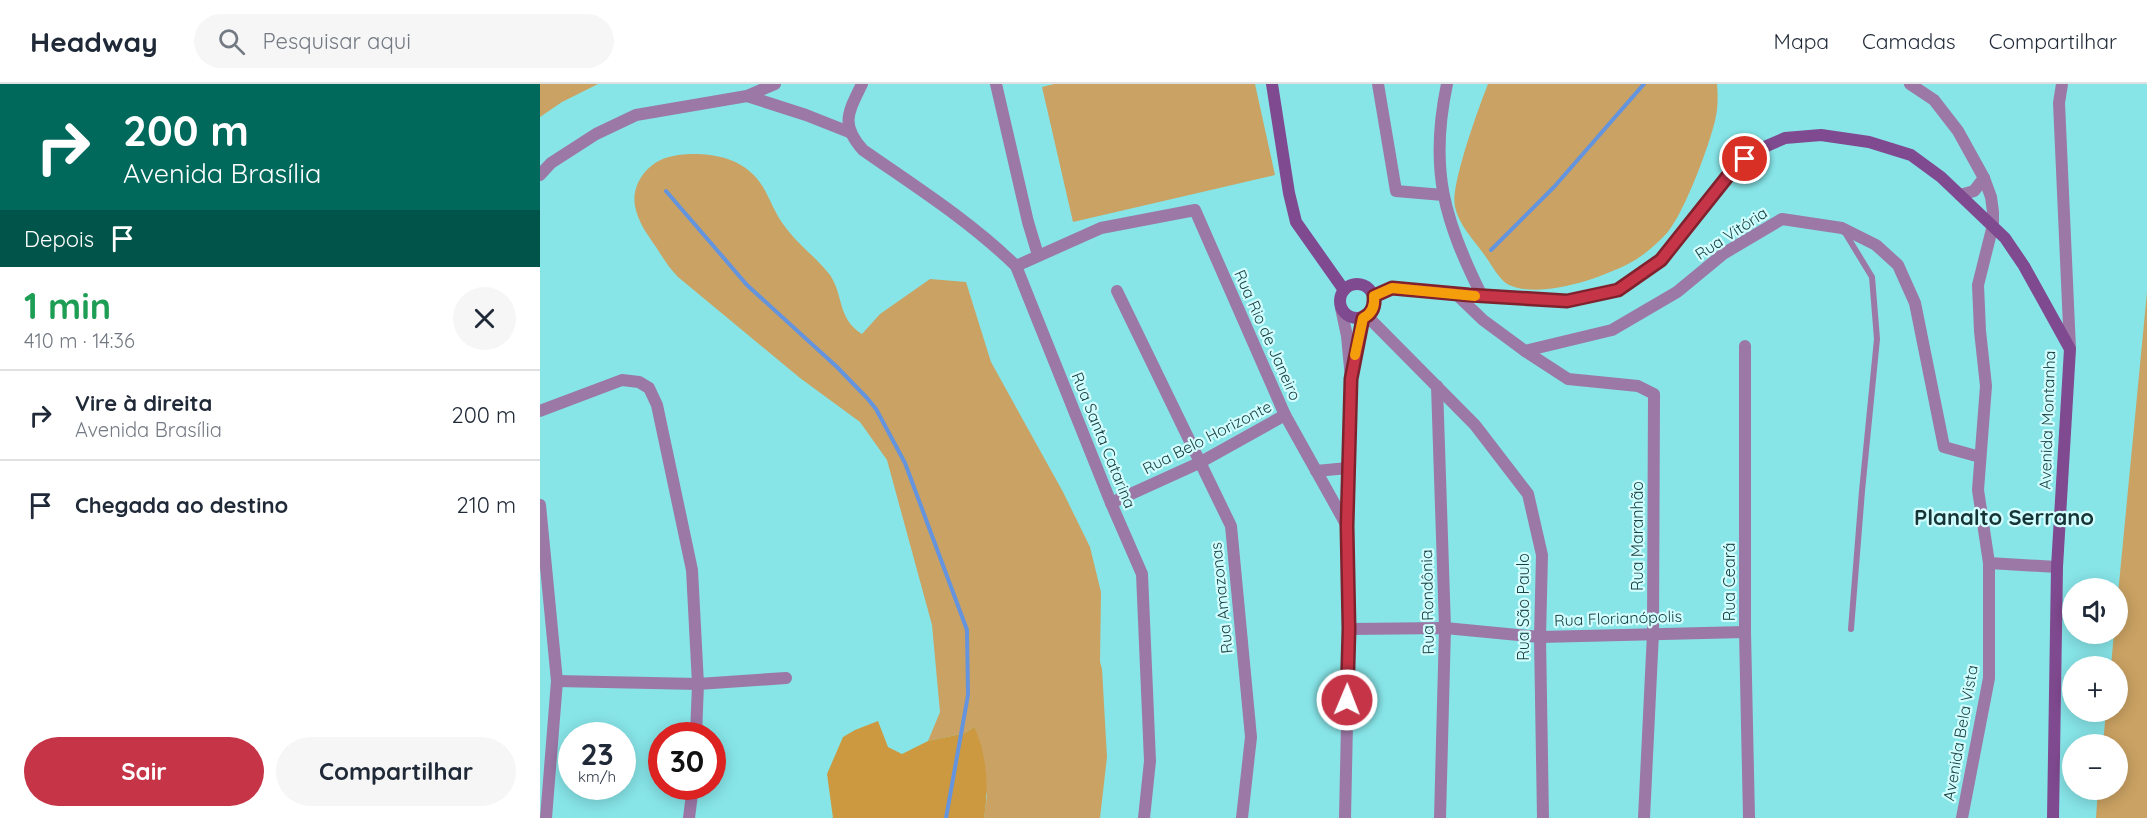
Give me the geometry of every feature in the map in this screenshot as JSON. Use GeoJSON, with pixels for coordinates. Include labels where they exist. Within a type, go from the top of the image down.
{"type":"FeatureCollection","features":[{"type":"Feature","properties":{"kind":"street"},"geometry":{"type":"LineString","coordinates":[[540,175],[551,163],[596,134],[636,115],[747,96],[775,84]]}},
{"type":"Feature","properties":{"kind":"street"},"geometry":{"type":"LineString","coordinates":[[849,132],[848,123],[862,84]]}},
{"type":"Feature","properties":{"kind":"street"},"geometry":{"type":"LineString","coordinates":[[747,96],[849,132],[863,150],[963,220],[997,247],[1016,266],[1038,255],[1028,222],[996,84]]}},
{"type":"Feature","properties":{"kind":"street"},"geometry":{"type":"LineString","coordinates":[[1272,84],[1289,193],[1296,222],[1344,290]]}},
{"type":"Feature","properties":{"kind":"street"},"geometry":{"type":"LineString","coordinates":[[1378,84],[1396,191],[1443,195]]}},
{"type":"Feature","properties":{"kind":"street"},"geometry":{"type":"LineString","coordinates":[[1447,84],[1439,123],[1439,161],[1443,195],[1456,239],[1482,296]]}},
{"type":"Feature","properties":{"kind":"street","name":"Avenida Bela Vista"},"geometry":{"type":"LineString","coordinates":[[1910,84],[1934,100],[1945,111],[1958,131],[1984,178],[1991,197],[1993,225],[1978,285],[1986,386],[1978,490],[1989,564],[1989,678],[1962,818]]}},
{"type":"Feature","properties":{"kind":"street"},"geometry":{"type":"LineString","coordinates":[[2062,84],[2059,103],[2070,349]]}},
{"type":"Feature","properties":{"kind":"street","name":"Avenida Montanha"},"geometry":{"type":"LineString","coordinates":[[1374,296],[1392,288],[1567,301],[1618,290],[1661,260],[1735,167],[1755,151],[1785,138],[1821,135],[1869,142],[1911,155],[1941,177],[2005,238],[2024,266],[2070,349],[2057,567],[2053,818]]}},
{"type":"Feature","properties":{"kind":"street"},"geometry":{"type":"LineString","coordinates":[[1960,195],[1974,191],[1984,178]]}},
{"type":"Feature","properties":{"kind":"street","name":"Rua Rio de Janeiro"},"geometry":{"type":"LineString","coordinates":[[1038,255],[1101,228],[1195,210],[1285,416],[1347,526]]}},
{"type":"Feature","properties":{"kind":"street","name":"Rua Vitória"},"geometry":{"type":"LineString","coordinates":[[1525,351],[1612,330],[1677,292],[1723,254],[1782,219],[1842,228],[1876,245],[1898,265],[1915,303],[1944,447],[1980,457]]}},
{"type":"Feature","properties":{"kind":"street","name":"Rua Santa Catarina"},"geometry":{"type":"LineString","coordinates":[[1016,266],[1111,503],[1142,574],[1150,761],[1144,818]]}},
{"type":"Feature","properties":{"kind":"street"},"geometry":{"type":"LineString","coordinates":[[1361,284],[1374,296],[1373,307],[1365,317],[1350,317],[1341,308],[1340,298],[1349,286],[1361,284]]}},
{"type":"Feature","properties":{"kind":"street","name":"Rua Amazonas"},"geometry":{"type":"LineString","coordinates":[[1117,291],[1231,526],[1251,737],[1242,818]]}},
{"type":"Feature","properties":{"kind":"street"},"geometry":{"type":"LineString","coordinates":[[1456,294],[1484,320],[1525,351]]}},
{"type":"Feature","properties":{"kind":"street","name":"Rua Rio de Janeiro"},"geometry":{"type":"LineString","coordinates":[[1341,308],[1347,336],[1351,379],[1347,526],[1349,629],[1345,818]]}},
{"type":"Feature","properties":{"kind":"street","name":"Rua Rio de Janeiro"},"geometry":{"type":"LineString","coordinates":[[1351,379],[1365,317]]}},
{"type":"Feature","properties":{"kind":"street","name":"Rua São Paulo"},"geometry":{"type":"LineString","coordinates":[[1365,317],[1475,425],[1528,494],[1542,555],[1540,637],[1543,818]]}},
{"type":"Feature","properties":{"kind":"street","name":"Rua Ceará"},"geometry":{"type":"LineString","coordinates":[[1745,346],[1749,818]]}},
{"type":"Feature","properties":{"kind":"street","name":"Rua Maranhão"},"geometry":{"type":"LineString","coordinates":[[1525,351],[1568,379],[1638,386],[1654,394],[1653,633],[1644,818]]}},
{"type":"Feature","properties":{"kind":"street"},"geometry":{"type":"LineString","coordinates":[[540,411],[622,380],[639,382],[649,388],[657,405],[692,570],[698,684],[697,722]]}},
{"type":"Feature","properties":{"kind":"street","name":"Rua Rondônia"},"geometry":{"type":"LineString","coordinates":[[1437,386],[1445,628],[1440,818]]}},
{"type":"Feature","properties":{"kind":"street","name":"Rua Belo Horizonte"},"geometry":{"type":"LineString","coordinates":[[1111,503],[1199,463],[1285,416]]}},
{"type":"Feature","properties":{"kind":"street"},"geometry":{"type":"LineString","coordinates":[[1316,471],[1348,468]]}},
{"type":"Feature","properties":{"kind":"street"},"geometry":{"type":"LineString","coordinates":[[540,505],[557,681],[546,818]]}},
{"type":"Feature","properties":{"kind":"street"},"geometry":{"type":"LineString","coordinates":[[1989,564],[2057,567]]}},
{"type":"Feature","properties":{"kind":"street","name":"Rua Florianópolis"},"geometry":{"type":"LineString","coordinates":[[1349,629],[1445,628],[1540,637],[1746,632]]}},
{"type":"Feature","properties":{"kind":"street"},"geometry":{"type":"LineString","coordinates":[[557,681],[698,684],[786,678]]}},
{"type":"Feature","properties":{"kind":"street"},"geometry":{"type":"LineString","coordinates":[[689,818],[691,800]]}},
{"type":"Feature","properties":{"kind":"lane"},"geometry":{"type":"LineString","coordinates":[[1842,228],[1872,277],[1877,339],[1851,629]]}},
{"type":"Feature","properties":{"kind":"shaded area"},"geometry":{"type":"Polygon","coordinates":[[[540,84],[598,84],[562,102],[540,117],[540,84]]]}},
{"type":"Feature","properties":{"kind":"shaded area"},"geometry":{"type":"Polygon","coordinates":[[[1054,84],[1255,84],[1275,175],[1073,222],[1042,87],[1054,84]]]}},
{"type":"Feature","properties":{"kind":"shaded area"},"geometry":{"type":"Polygon","coordinates":[[[1488,84],[1717,84],[1717,112],[1709,143],[1689,194],[1667,233],[1633,261],[1586,281],[1537,290],[1522,289],[1505,283],[1467,232],[1455,207],[1461,165],[1488,84]]]}},
{"type":"Feature","properties":{"kind":"shaded area"},"geometry":{"type":"Polygon","coordinates":[[[692,154],[732,161],[757,178],[788,231],[830,275],[848,321],[862,334],[880,314],[930,279],[966,282],[991,362],[1063,492],[1090,547],[1101,592],[1100,662],[1107,757],[1100,818],[984,818],[987,796],[974,727],[965,733],[928,741],[940,712],[932,625],[887,460],[860,422],[800,378],[678,277],[646,233],[638,217],[634,198],[638,182],[648,169],[661,160],[692,154]]]}},
{"type":"Feature","properties":{"kind":"shaded area"},"geometry":{"type":"Polygon","coordinates":[[[2147,292],[2147,818],[2096,818],[2097,800],[2128,800],[2128,734],[2104,734],[2105,722],[2128,722],[2128,656],[2112,656],[2113,644],[2128,644],[2128,578],[2120,578],[2147,292]]]}},
{"type":"Feature","properties":{"kind":"shaded area"},"geometry":{"type":"Polygon","coordinates":[[[878,721],[888,747],[902,754],[928,741],[965,733],[974,727],[982,748],[986,771],[984,818],[833,818],[827,774],[843,737],[878,721]]]}},
{"type":"Feature","properties":{"kind":"waterway"},"geometry":{"type":"LineString","coordinates":[[1491,250],[1554,187],[1644,84]]}},
{"type":"Feature","properties":{"kind":"waterway"},"geometry":{"type":"LineString","coordinates":[[666,191],[747,285],[837,367],[867,398],[876,409],[905,463],[967,630],[968,695],[946,818]]}},
{"type":"Feature","properties":{"kind":"slow traffic"},"geometry":{"type":"LineString","coordinates":[[1355,355],[1363,318],[1371,312],[1375,302],[1374,296],[1392,288],[1475,296]]}},
{"type":"Feature","properties":{"kind":"district","name":"Planalto Serrano"},"geometry":{"type":"Point","coordinates":[2004,517]}},
{"type":"Feature","properties":{"kind":"route"},"geometry":{"type":"LineString","coordinates":[[1347,700],[1349,629],[1347,526],[1351,379],[1363,318],[1371,312],[1375,302],[1374,296],[1392,288],[1567,301],[1618,290],[1661,260],[1735,167],[1745,159]]}}]}
